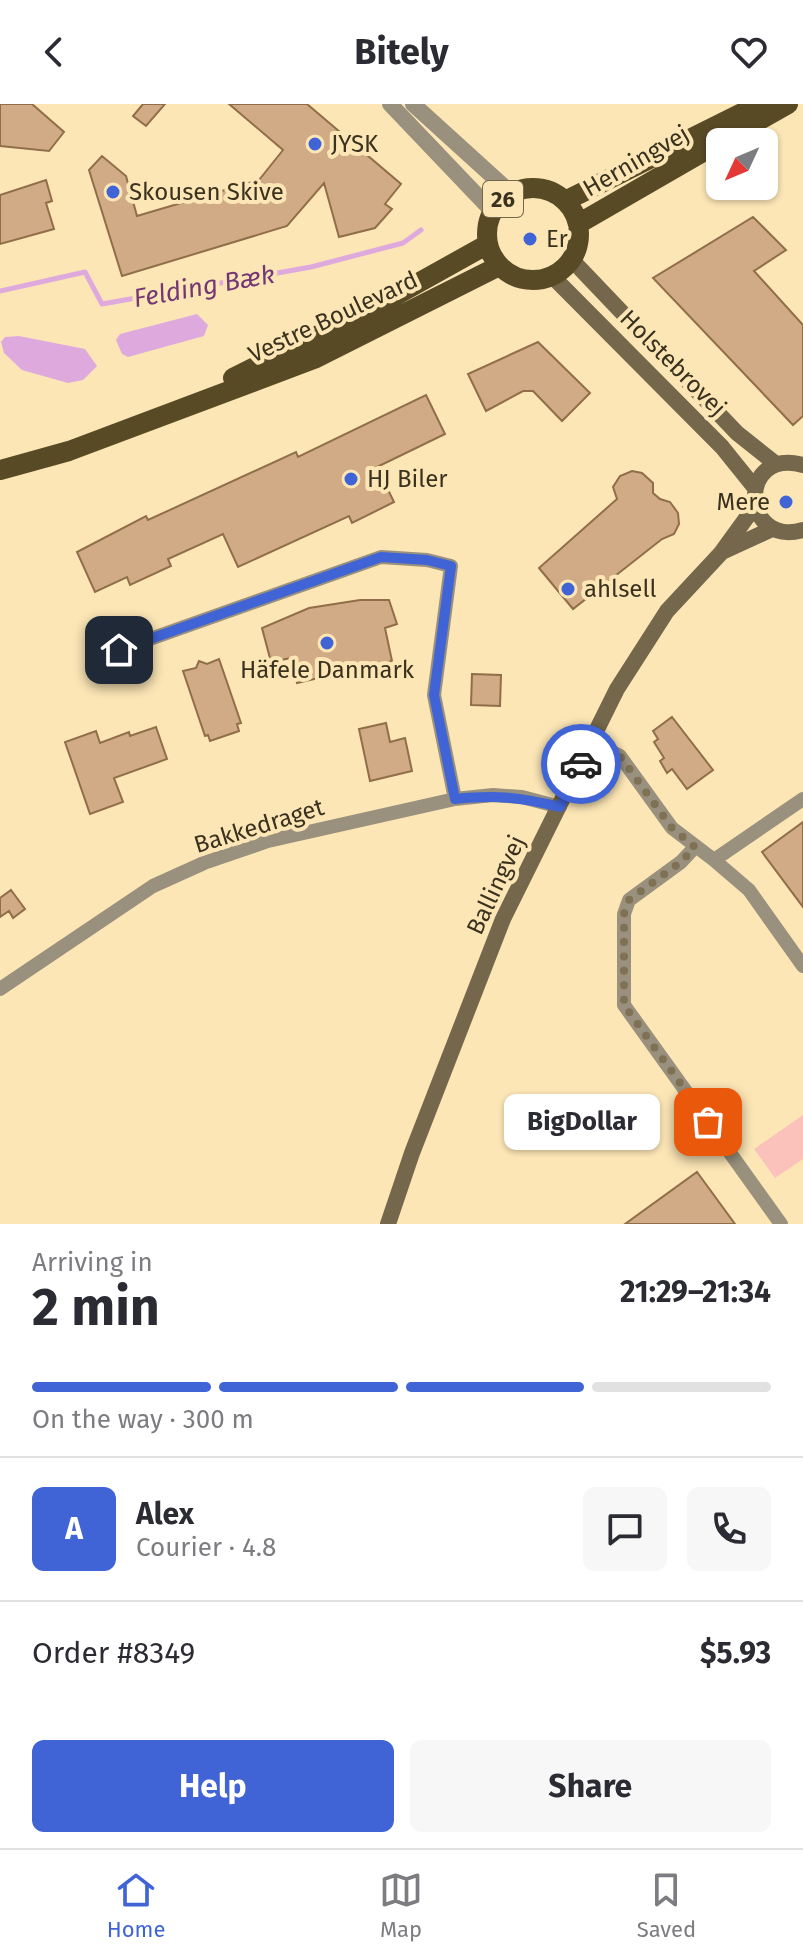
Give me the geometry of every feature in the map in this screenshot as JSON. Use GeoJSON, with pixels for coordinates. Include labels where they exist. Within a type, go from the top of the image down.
{"type":"FeatureCollection","features":[{"type":"Feature","properties":{"kind":"main road","name":"Herningvej"},"geometry":{"type":"LineString","coordinates":[[565,201],[760,104]]}},
{"type":"Feature","properties":{"kind":"main road","name":"Herningvej"},"geometry":{"type":"LineString","coordinates":[[745,128],[788,104]]}},
{"type":"Feature","properties":{"kind":"main road","name":"Herningvej"},"geometry":{"type":"LineString","coordinates":[[578,224],[706,150]]}},
{"type":"Feature","properties":{"kind":"main road","name":"26"},"geometry":{"type":"LineString","coordinates":[[499,266],[488,244],[488,222],[511,193],[539,189],[565,201]]}},
{"type":"Feature","properties":{"kind":"main road"},"geometry":{"type":"LineString","coordinates":[[499,266],[510,275],[538,280],[552,276],[571,259],[576,249],[578,224],[565,201]]}},
{"type":"Feature","properties":{"kind":"main road","name":"Vestre Boulevard"},"geometry":{"type":"LineString","coordinates":[[185,405],[228,380],[384,302],[488,244]]}},
{"type":"Feature","properties":{"kind":"main road","name":"Holstebrovej"},"geometry":{"type":"LineString","coordinates":[[571,259],[737,433],[776,464]]}},
{"type":"Feature","properties":{"kind":"main road","name":"Vestre Boulevard"},"geometry":{"type":"LineString","coordinates":[[0,470],[69,451],[314,359],[499,266]]}},
{"type":"Feature","properties":{"kind":"main road","name":"Holstebrovej"},"geometry":{"type":"LineString","coordinates":[[552,276],[722,447],[755,488]]}},
{"type":"Feature","properties":{"kind":"main road"},"geometry":{"type":"LineString","coordinates":[[802,532],[772,529],[765,523],[755,506],[755,488],[763,474],[776,464],[791,462],[803,465]]}},
{"type":"Feature","properties":{"kind":"main road","name":"Ballingvej"},"geometry":{"type":"LineString","coordinates":[[388,1224],[412,1153],[503,919],[617,689],[667,611],[721,553],[755,506]]}},
{"type":"Feature","properties":{"kind":"main road","name":"Ballingvej"},"geometry":{"type":"LineString","coordinates":[[721,553],[772,529]]}},
{"type":"Feature","properties":{"kind":"street"},"geometry":{"type":"LineString","coordinates":[[390,104],[493,212]]}},
{"type":"Feature","properties":{"kind":"street"},"geometry":{"type":"LineString","coordinates":[[413,104],[511,193]]}},
{"type":"Feature","properties":{"kind":"street"},"geometry":{"type":"LineString","coordinates":[[119,650],[381,557],[427,560],[451,566],[434,695],[455,799]]}},
{"type":"Feature","properties":{"kind":"street"},"geometry":{"type":"LineString","coordinates":[[592,742],[620,756],[672,828],[749,890],[803,966]]}},
{"type":"Feature","properties":{"kind":"street","name":"Bakkedraget"},"geometry":{"type":"LineString","coordinates":[[0,989],[153,886],[204,863],[268,841],[455,799],[493,795],[522,797],[560,807]]}},
{"type":"Feature","properties":{"kind":"street"},"geometry":{"type":"LineString","coordinates":[[714,860],[803,799]]}},
{"type":"Feature","properties":{"kind":"street"},"geometry":{"type":"LineString","coordinates":[[695,847],[681,862],[629,900],[624,914],[624,1005],[781,1224]]}},
{"type":"Feature","properties":{"kind":"shaded area"},"geometry":{"type":"Polygon","coordinates":[[[197,314],[208,325],[204,336],[128,357],[122,354],[116,340],[120,334],[197,314]]]}},
{"type":"Feature","properties":{"kind":"shaded area"},"geometry":{"type":"Polygon","coordinates":[[[19,336],[85,349],[97,366],[83,380],[68,383],[22,370],[4,353],[1,342],[5,337],[19,336]]]}},
{"type":"Feature","properties":{"kind":"shaded area"},"geometry":{"type":"Polygon","coordinates":[[[803,1115],[803,1159],[775,1178],[754,1149],[803,1115]]]}},
{"type":"Feature","properties":{"kind":"building"},"geometry":{"type":"Polygon","coordinates":[[[0,104],[32,104],[64,132],[49,151],[0,146],[0,104]]]}},
{"type":"Feature","properties":{"kind":"building"},"geometry":{"type":"Polygon","coordinates":[[[143,104],[165,104],[146,126],[133,116],[143,104]]]}},
{"type":"Feature","properties":{"kind":"building"},"geometry":{"type":"Polygon","coordinates":[[[229,104],[307,104],[401,184],[385,204],[392,209],[375,228],[339,237],[324,183],[287,226],[122,276],[89,170],[102,156],[126,176],[137,216],[259,180],[283,150],[229,104]]]}},
{"type":"Feature","properties":{"kind":"building"},"geometry":{"type":"Polygon","coordinates":[[[46,180],[52,201],[46,203],[54,229],[0,244],[0,195],[46,180]]]}},
{"type":"Feature","properties":{"kind":"building"},"geometry":{"type":"Polygon","coordinates":[[[753,217],[786,250],[754,271],[803,325],[803,416],[793,425],[653,278],[753,217]]]}},
{"type":"Feature","properties":{"kind":"building"},"geometry":{"type":"Polygon","coordinates":[[[538,342],[590,393],[562,421],[533,391],[523,391],[486,411],[468,374],[538,342]]]}},
{"type":"Feature","properties":{"kind":"building"},"geometry":{"type":"Polygon","coordinates":[[[426,395],[445,434],[377,467],[394,502],[352,523],[349,516],[238,567],[223,534],[168,559],[171,566],[130,585],[127,577],[95,592],[77,552],[146,516],[148,520],[296,452],[298,457],[426,395]]]}},
{"type":"Feature","properties":{"kind":"building"},"geometry":{"type":"Polygon","coordinates":[[[632,471],[642,473],[653,483],[653,493],[670,502],[678,513],[679,524],[674,534],[662,539],[573,609],[539,568],[617,499],[613,487],[620,476],[632,471]]]}},
{"type":"Feature","properties":{"kind":"building","name":"Häfele Danmark"},"geometry":{"type":"Polygon","coordinates":[[[360,600],[389,600],[397,624],[385,628],[392,661],[297,683],[291,658],[271,662],[262,628],[309,608],[360,600]]]}},
{"type":"Feature","properties":{"kind":"building"},"geometry":{"type":"Polygon","coordinates":[[[219,659],[241,723],[237,724],[239,731],[210,741],[208,735],[205,736],[183,671],[196,668],[199,661],[207,664],[219,659]]]}},
{"type":"Feature","properties":{"kind":"building"},"geometry":{"type":"Polygon","coordinates":[[[472,674],[501,675],[500,706],[471,705],[472,674]]]}},
{"type":"Feature","properties":{"kind":"building"},"geometry":{"type":"Polygon","coordinates":[[[672,717],[713,770],[687,789],[672,769],[667,773],[660,761],[664,758],[654,742],[658,739],[653,731],[672,717]]]}},
{"type":"Feature","properties":{"kind":"building"},"geometry":{"type":"Polygon","coordinates":[[[386,723],[390,742],[405,738],[412,771],[370,781],[359,729],[386,723]]]}},
{"type":"Feature","properties":{"kind":"building"},"geometry":{"type":"Polygon","coordinates":[[[156,727],[167,759],[114,778],[123,802],[90,814],[65,742],[96,731],[100,743],[129,732],[130,736],[156,727]]]}},
{"type":"Feature","properties":{"kind":"building"},"geometry":{"type":"Polygon","coordinates":[[[803,822],[803,907],[762,852],[803,822]]]}},
{"type":"Feature","properties":{"kind":"building"},"geometry":{"type":"Polygon","coordinates":[[[11,890],[25,909],[13,918],[9,911],[0,917],[0,898],[11,890]]]}},
{"type":"Feature","properties":{"kind":"building"},"geometry":{"type":"Polygon","coordinates":[[[697,1172],[735,1224],[625,1224],[697,1172]]]}},
{"type":"Feature","properties":{"kind":"waterway","name":"Felding Bæk"},"geometry":{"type":"LineString","coordinates":[[0,291],[85,272],[102,304],[311,267],[403,243],[421,230]]}},
{"type":"Feature","properties":{"kind":"way so far"},"geometry":{"type":"LineString","coordinates":[[581,764],[592,742],[620,756],[672,828],[695,847],[681,862],[629,900],[624,914],[624,1005],[708,1122]]}},
{"type":"Feature","properties":{"kind":"place","name":"JYSK"},"geometry":{"type":"Point","coordinates":[315,144]}},
{"type":"Feature","properties":{"kind":"place","name":"Skousen Skive"},"geometry":{"type":"Point","coordinates":[113,192]}},
{"type":"Feature","properties":{"kind":"place","name":"Er"},"geometry":{"type":"Point","coordinates":[530,239]}},
{"type":"Feature","properties":{"kind":"place","name":"HJ Biler"},"geometry":{"type":"Point","coordinates":[351,479]}},
{"type":"Feature","properties":{"kind":"place","name":"Mere"},"geometry":{"type":"Point","coordinates":[786,502]}},
{"type":"Feature","properties":{"kind":"place","name":"ahlsell"},"geometry":{"type":"Point","coordinates":[568,589]}},
{"type":"Feature","properties":{"kind":"place","name":"Häfele Danmark"},"geometry":{"type":"Point","coordinates":[327,643]}},
{"type":"Feature","properties":{"kind":"place","name":"BigDollar"},"geometry":{"type":"Point","coordinates":[708,1122]}},
{"type":"Feature","properties":{"kind":"route"},"geometry":{"type":"LineString","coordinates":[[119,650],[381,557],[427,560],[451,566],[434,695],[455,799],[493,795],[522,797],[560,807],[581,764]]}}]}
